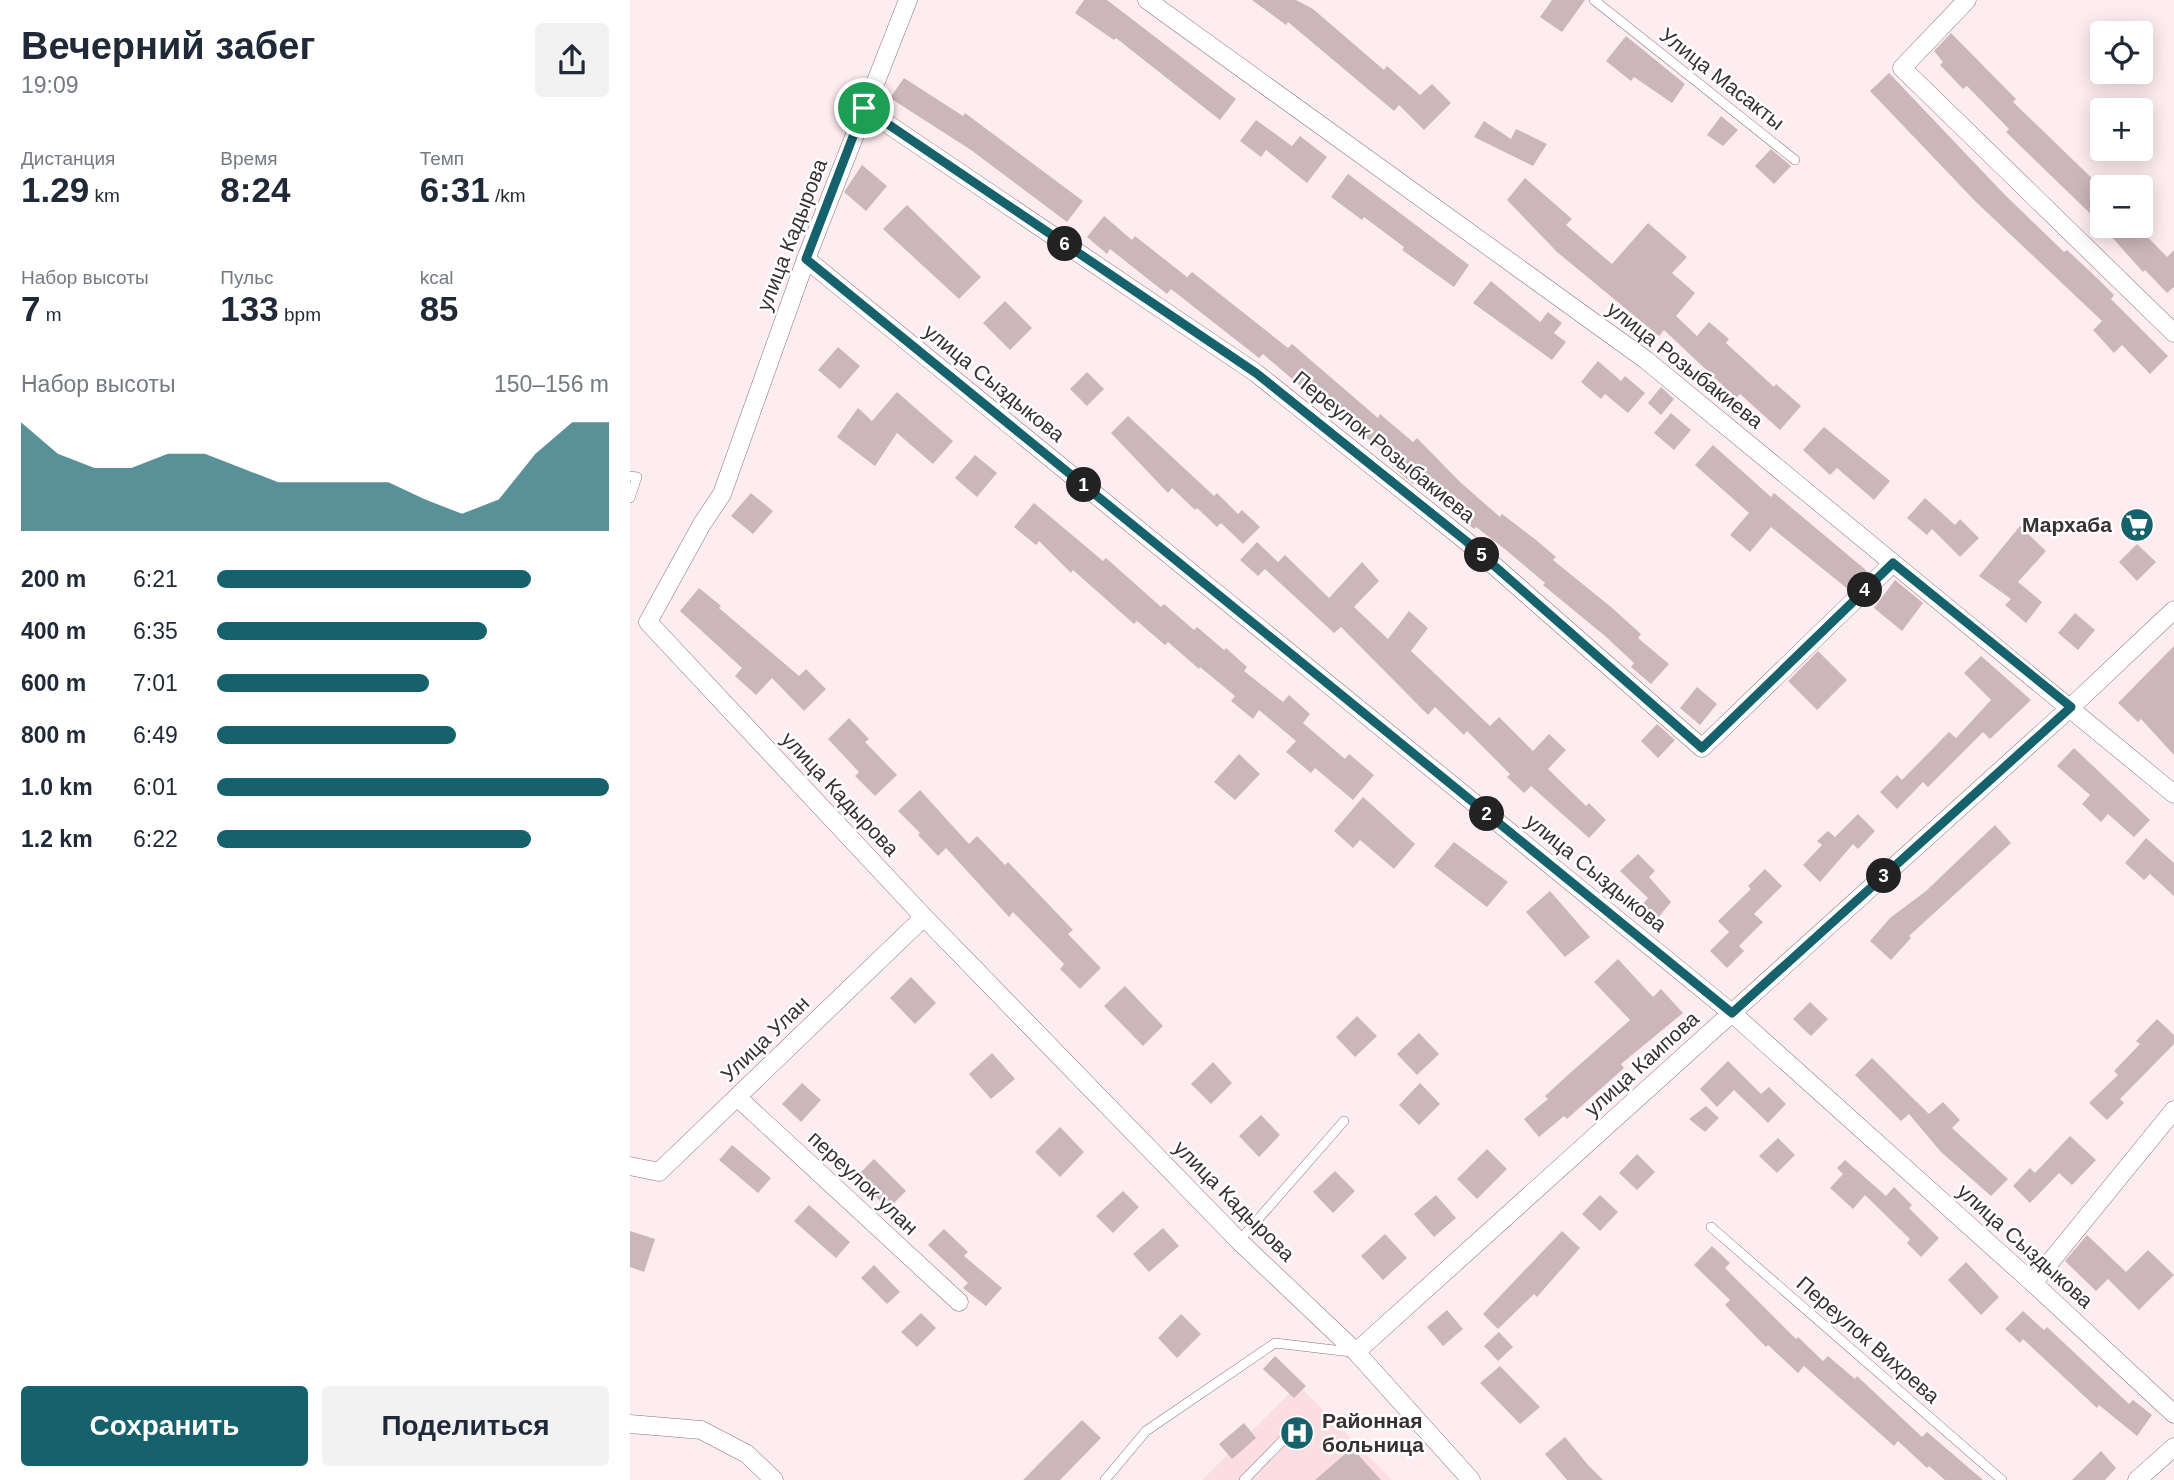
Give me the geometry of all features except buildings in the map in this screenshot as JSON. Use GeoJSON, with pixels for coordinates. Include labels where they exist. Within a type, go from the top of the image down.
{"type":"FeatureCollection","features":[{"type":"Feature","properties":{"kind":"street","name":"улица Кадырова"},"geometry":{"type":"LineString","coordinates":[[908,0],[806,259],[722,494],[702,524],[648,622],[924,917],[1239,1241],[1356,1352],[1471,1480]]}},
{"type":"Feature","properties":{"kind":"street","name":"улица Розыбакиева"},"geometry":{"type":"LineString","coordinates":[[1147,0],[1646,359],[2174,794]]}},
{"type":"Feature","properties":{"kind":"street"},"geometry":{"type":"LineString","coordinates":[[1967,0],[1902,68],[2174,333]]}},
{"type":"Feature","properties":{"kind":"street","name":"Переулок Розыбакиева"},"geometry":{"type":"LineString","coordinates":[[864,108],[1256,373],[1466,541],[1702,748],[1893,563]]}},
{"type":"Feature","properties":{"kind":"street","name":"улица Сыздыкова"},"geometry":{"type":"LineString","coordinates":[[806,259],[1732,1013],[2034,1283],[2174,1414]]}},
{"type":"Feature","properties":{"kind":"street","name":"улица Каипова"},"geometry":{"type":"LineString","coordinates":[[1356,1352],[2071,707],[2174,610]]}},
{"type":"Feature","properties":{"kind":"street","name":"Улица Улан"},"geometry":{"type":"LineString","coordinates":[[630,1166],[660,1172],[924,917]]}},
{"type":"Feature","properties":{"kind":"street","name":"переулок улан"},"geometry":{"type":"LineString","coordinates":[[737,1097],[959,1302]]}},
{"type":"Feature","properties":{"kind":"street"},"geometry":{"type":"LineString","coordinates":[[2034,1283],[2174,1110]]}},
{"type":"Feature","properties":{"kind":"street"},"geometry":{"type":"LineString","coordinates":[[630,1424],[701,1430],[747,1454],[774,1480]]}},
{"type":"Feature","properties":{"kind":"street"},"geometry":{"type":"LineString","coordinates":[[2137,1480],[2174,1447]]}},
{"type":"Feature","properties":{"kind":"lane","name":"Улица Масакты"},"geometry":{"type":"LineString","coordinates":[[1594,0],[1795,160]]}},
{"type":"Feature","properties":{"kind":"lane"},"geometry":{"type":"LineString","coordinates":[[630,476],[637,477],[630,498]]}},
{"type":"Feature","properties":{"kind":"lane"},"geometry":{"type":"LineString","coordinates":[[1239,1241],[1344,1121]]}},
{"type":"Feature","properties":{"kind":"lane","name":"Переулок Вихрева"},"geometry":{"type":"LineString","coordinates":[[1712,1227],[2002,1480]]}},
{"type":"Feature","properties":{"kind":"lane"},"geometry":{"type":"LineString","coordinates":[[1105,1480],[1146,1431],[1275,1343],[1356,1352]]}},
{"type":"Feature","properties":{"kind":"lane"},"geometry":{"type":"LineString","coordinates":[[1244,1480],[1293,1430]]}},
{"type":"Feature","properties":{"kind":"shaded area","name":"Районная больница"},"geometry":{"type":"Polygon","coordinates":[[[1298,1385],[1392,1480],[1202,1480],[1298,1385]]]}},
{"type":"Feature","properties":{"kind":"place","name":"Мархаба"},"geometry":{"type":"Point","coordinates":[2137,525]}},
{"type":"Feature","properties":{"kind":"place","name":"Районная больница"},"geometry":{"type":"Point","coordinates":[1297,1433]}},
{"type":"Feature","properties":{"kind":"route"},"geometry":{"type":"LineString","coordinates":[[864,108],[1256,373],[1466,541],[1702,748],[1893,563],[2071,707],[1732,1013],[806,259],[864,108]]}}]}
